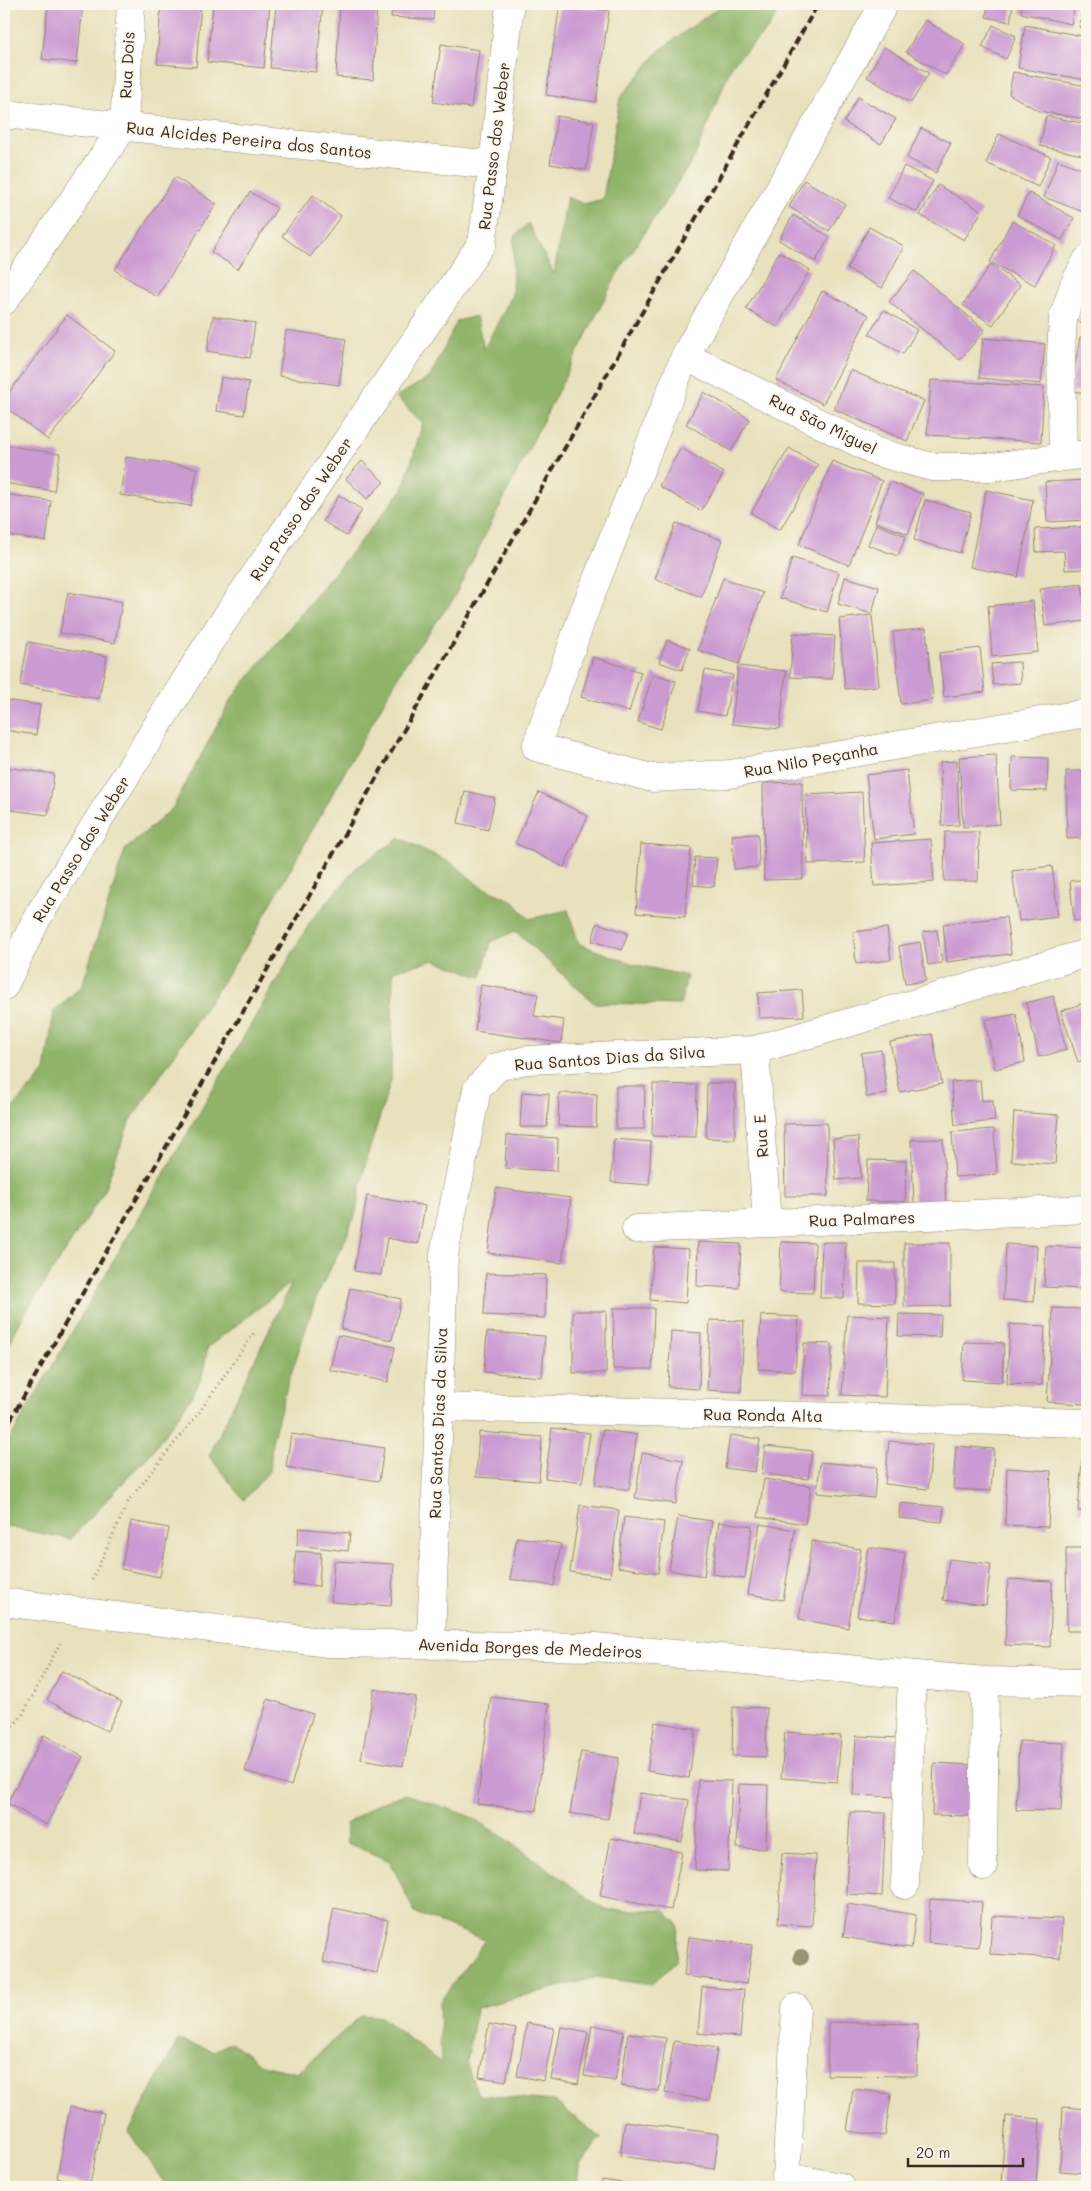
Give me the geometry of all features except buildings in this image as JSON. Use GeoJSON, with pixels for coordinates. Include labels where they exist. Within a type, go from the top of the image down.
{"type":"FeatureCollection","features":[{"type":"Feature","properties":{"kind":"street","name":"Rua Dois"},"geometry":{"type":"LineString","coordinates":[[124,126],[130,4]]}},
{"type":"Feature","properties":{"kind":"street","name":"Rua Passo dos Weber"},"geometry":{"type":"LineString","coordinates":[[4,986],[37,918],[212,638],[482,243],[493,165],[510,4]]}},
{"type":"Feature","properties":{"kind":"street"},"geometry":{"type":"LineString","coordinates":[[685,356],[884,4]]}},
{"type":"Feature","properties":{"kind":"street","name":"Rua Alcides Pereira dos Santos"},"geometry":{"type":"LineString","coordinates":[[4,114],[493,165]]}},
{"type":"Feature","properties":{"kind":"street"},"geometry":{"type":"LineString","coordinates":[[4,301],[124,126]]}},
{"type":"Feature","properties":{"kind":"street"},"geometry":{"type":"LineString","coordinates":[[1075,456],[1061,354],[1063,318],[1074,285],[1087,260]]}},
{"type":"Feature","properties":{"kind":"street","name":"Rua São Miguel"},"geometry":{"type":"LineString","coordinates":[[685,356],[877,452],[932,467],[991,467],[1075,456]]}},
{"type":"Feature","properties":{"kind":"street","name":"Rua Nilo Peçanha"},"geometry":{"type":"LineString","coordinates":[[685,356],[584,612],[536,747],[652,778],[730,774],[1087,713]]}},
{"type":"Feature","properties":{"kind":"street","name":"Rua Santos Dias da Silva"},"geometry":{"type":"LineString","coordinates":[[431,1645],[444,1254],[477,1089],[498,1067],[526,1060],[755,1050],[1087,952]]}},
{"type":"Feature","properties":{"kind":"street","name":"Rua E"},"geometry":{"type":"LineString","coordinates":[[755,1050],[767,1223]]}},
{"type":"Feature","properties":{"kind":"street","name":"Rua Palmares"},"geometry":{"type":"LineString","coordinates":[[636,1229],[1087,1209]]}},
{"type":"Feature","properties":{"kind":"street","name":"Rua Ronda Alta"},"geometry":{"type":"LineString","coordinates":[[438,1407],[1087,1423]]}},
{"type":"Feature","properties":{"kind":"street","name":"Avenida Borges de Medeiros"},"geometry":{"type":"LineString","coordinates":[[4,1602],[76,1613],[328,1643],[595,1647],[985,1681],[1087,1682]]}},
{"type":"Feature","properties":{"kind":"street"},"geometry":{"type":"LineString","coordinates":[[905,1885],[911,1698],[914,1675]]}},
{"type":"Feature","properties":{"kind":"street"},"geometry":{"type":"LineString","coordinates":[[983,1866],[985,1681]]}},
{"type":"Feature","properties":{"kind":"street"},"geometry":{"type":"LineString","coordinates":[[796,2008],[786,2177],[841,2187]]}},
{"type":"Feature","properties":{"kind":"path"},"geometry":{"type":"LineString","coordinates":[[4,1738],[23,1714],[76,1613],[129,1500],[198,1414],[254,1333]]}},
{"type":"Feature","properties":{"kind":"green space"},"geometry":{"type":"Polygon","coordinates":[[[723,4],[783,4],[767,30],[732,65],[694,158],[617,274],[452,601],[405,664],[253,936],[129,1123],[103,1193],[22,1318],[4,1355],[4,1118],[45,1071],[54,1011],[82,986],[125,850],[172,809],[232,698],[403,489],[423,423],[396,397],[430,377],[457,321],[476,316],[484,349],[512,295],[514,237],[528,223],[554,274],[567,197],[584,204],[603,199],[620,98],[660,50],[723,4]]]}},
{"type":"Feature","properties":{"kind":"green space"},"geometry":{"type":"Polygon","coordinates":[[[400,838],[455,865],[478,885],[513,901],[529,919],[568,910],[579,944],[633,964],[687,976],[680,1005],[594,1003],[515,931],[491,942],[481,977],[434,960],[393,971],[391,1080],[367,1157],[356,1212],[346,1238],[317,1295],[288,1383],[272,1441],[270,1470],[244,1500],[209,1456],[292,1282],[208,1347],[202,1376],[193,1395],[152,1452],[70,1539],[4,1526],[4,1449],[311,921],[357,867],[400,838]]]}},
{"type":"Feature","properties":{"kind":"green space"},"geometry":{"type":"Polygon","coordinates":[[[405,1794],[469,1816],[505,1838],[605,1910],[664,1910],[678,1924],[676,1961],[651,1985],[597,1977],[476,2008],[466,2062],[478,2095],[554,2101],[601,2138],[579,2166],[577,2187],[167,2187],[129,2132],[178,2040],[214,2051],[231,2042],[261,2065],[297,2073],[362,2015],[381,2017],[441,2063],[439,2003],[485,1940],[415,1913],[390,1861],[347,1843],[346,1824],[377,1804],[405,1794]]]}},
{"type":"Feature","properties":{"kind":"railway"},"geometry":{"type":"LineString","coordinates":[[4,1431],[818,4]]}}]}
